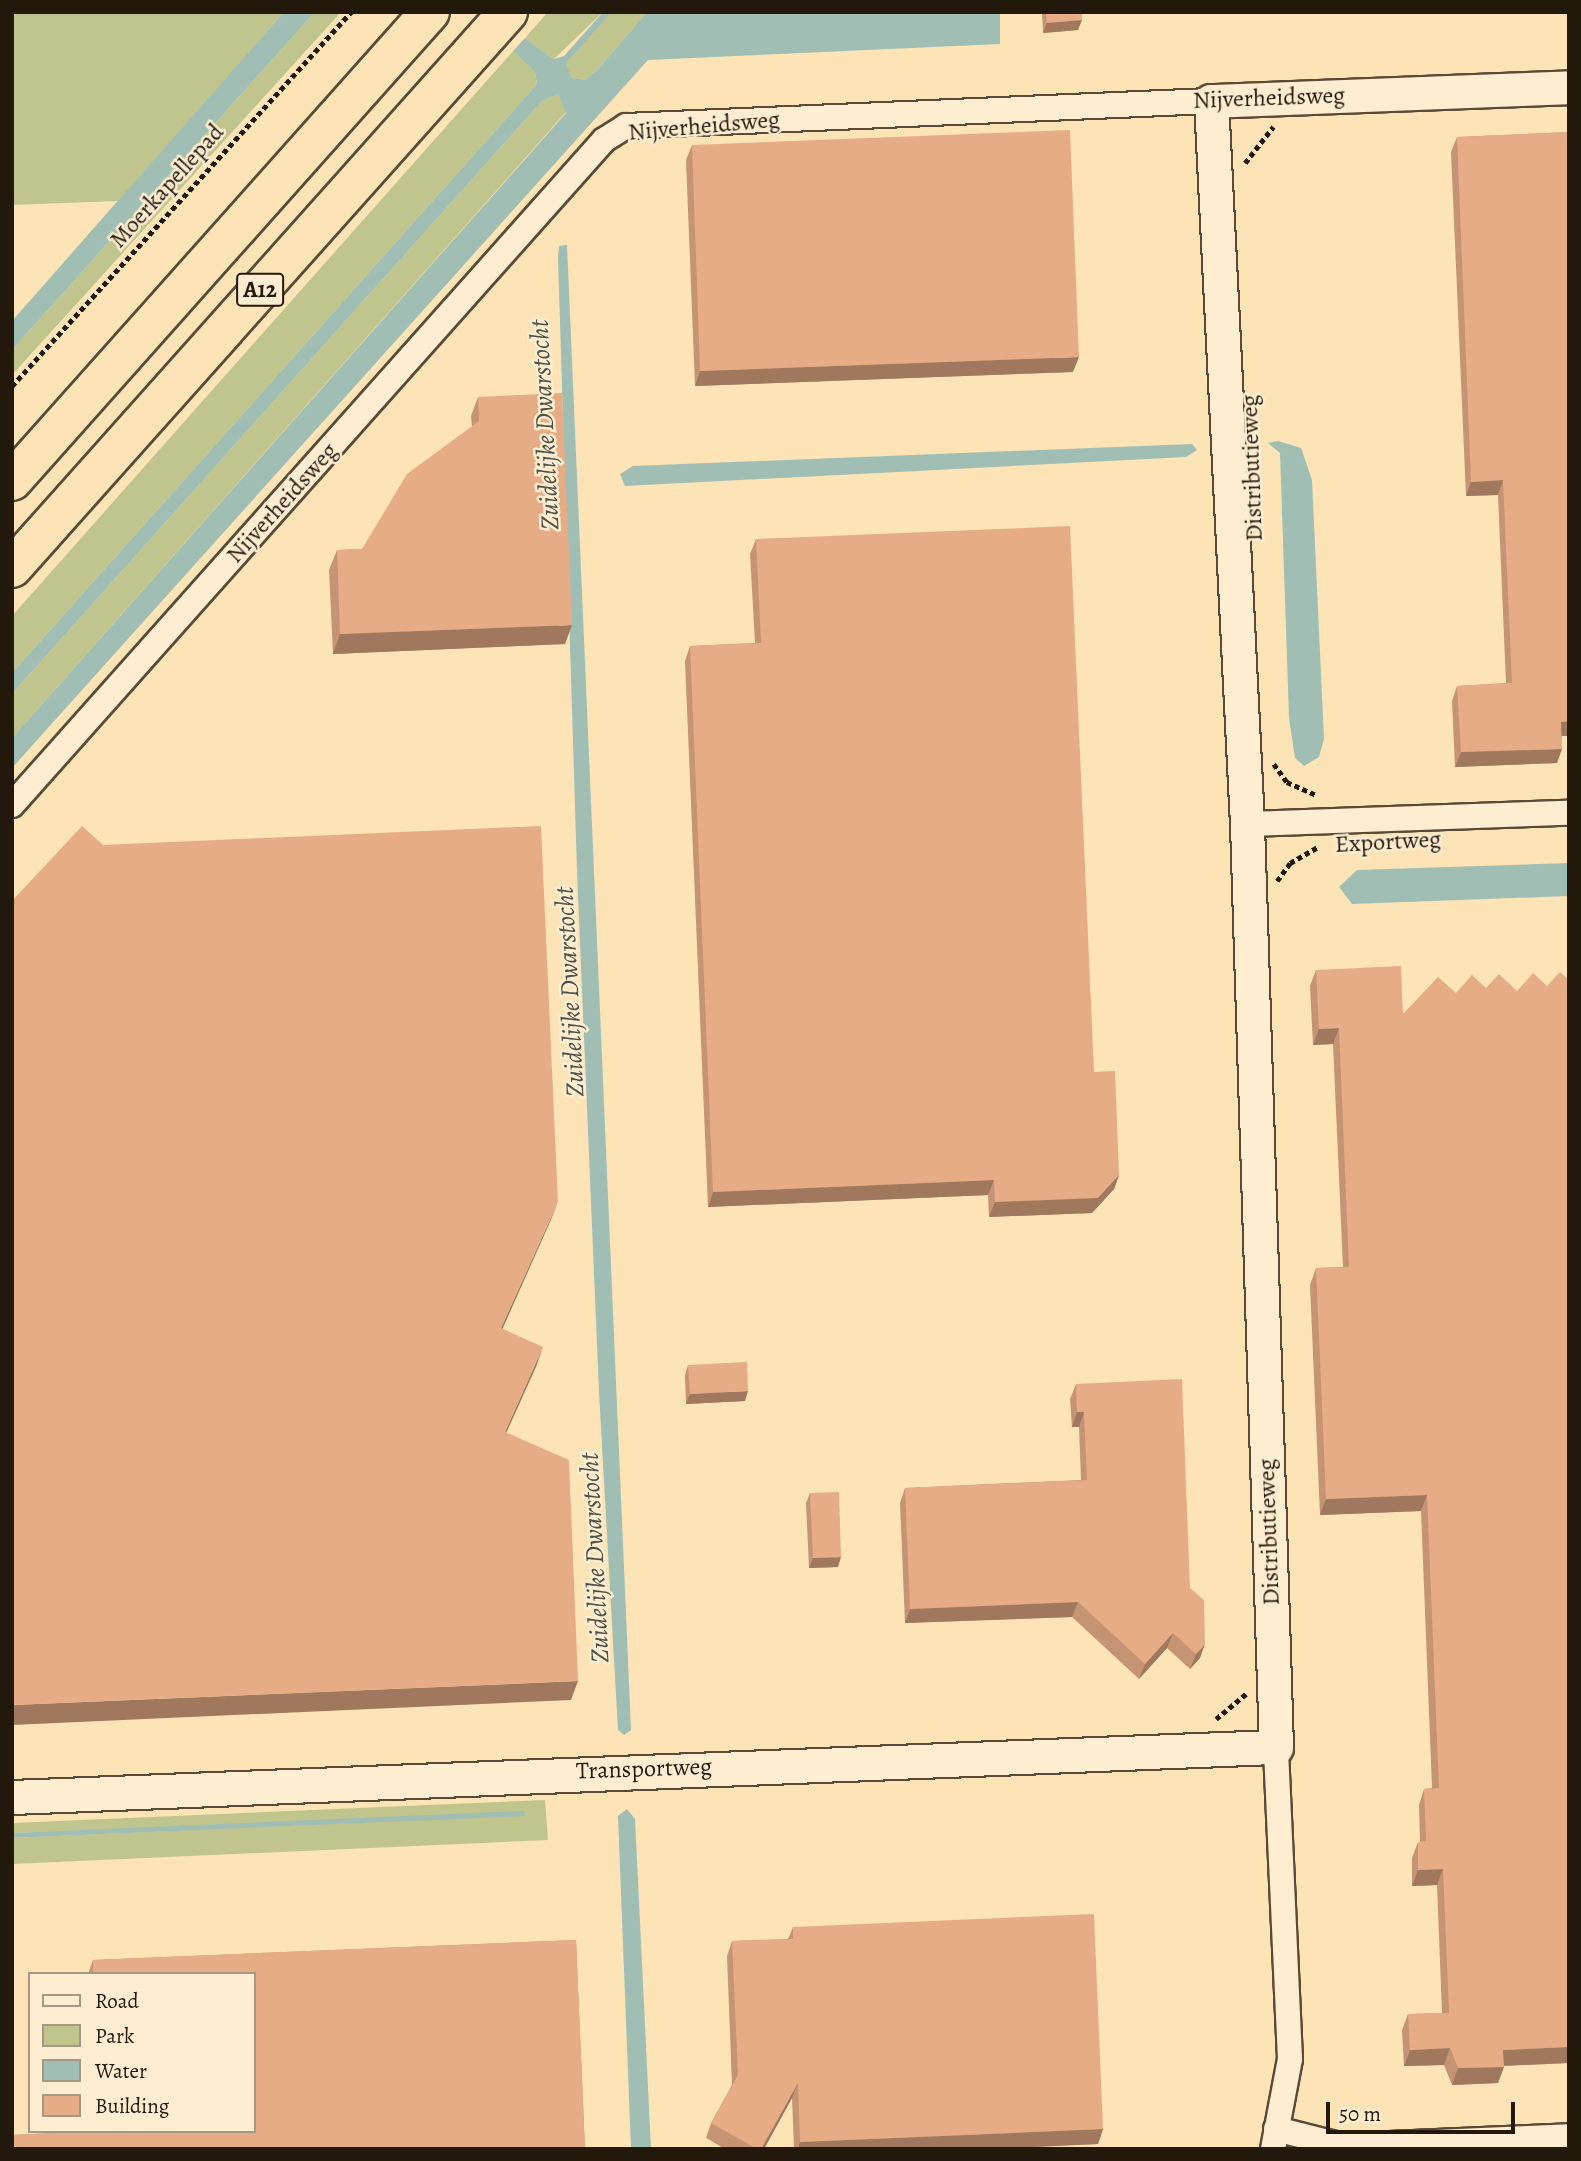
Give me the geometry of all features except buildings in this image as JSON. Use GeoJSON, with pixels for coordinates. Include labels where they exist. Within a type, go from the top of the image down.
{"type":"FeatureCollection","features":[{"type":"Feature","properties":{"kind":"highway","name":"A12"},"geometry":{"type":"LineString","coordinates":[[12,481],[430,12]]}},
{"type":"Feature","properties":{"kind":"highway","name":"A12"},"geometry":{"type":"LineString","coordinates":[[12,568],[508,12]]}},
{"type":"Feature","properties":{"kind":"street","name":"Nijverheidsweg"},"geometry":{"type":"LineString","coordinates":[[12,805],[604,140],[626,127],[1140,102],[1569,87]]}},
{"type":"Feature","properties":{"kind":"street","name":"Distributieweg"},"geometry":{"type":"LineString","coordinates":[[1211,101],[1247,824],[1276,1747],[1290,2059],[1274,2139]]}},
{"type":"Feature","properties":{"kind":"street","name":"Exportweg"},"geometry":{"type":"LineString","coordinates":[[1247,824],[1327,833],[1569,813]]}},
{"type":"Feature","properties":{"kind":"street","name":"Transportweg"},"geometry":{"type":"LineString","coordinates":[[12,1797],[1276,1747]]}},
{"type":"Feature","properties":{"kind":"street"},"geometry":{"type":"LineString","coordinates":[[1274,2139],[1343,2146],[1569,2136]]}},
{"type":"Feature","properties":{"kind":"path","name":"Moerkapellepad"},"geometry":{"type":"LineString","coordinates":[[12,386],[351,12]]}},
{"type":"Feature","properties":{"kind":"path"},"geometry":{"type":"LineString","coordinates":[[1242,176],[1258,139],[1286,122]]}},
{"type":"Feature","properties":{"kind":"path"},"geometry":{"type":"LineString","coordinates":[[1268,756],[1287,782],[1325,800],[1327,833]]}},
{"type":"Feature","properties":{"kind":"path","name":"Exportweg"},"geometry":{"type":"LineString","coordinates":[[1274,889],[1290,863],[1327,833]]}},
{"type":"Feature","properties":{"kind":"path"},"geometry":{"type":"LineString","coordinates":[[1210,1723],[1230,1710],[1254,1679]]}},
{"type":"Feature","properties":{"kind":"green space"},"geometry":{"type":"Polygon","coordinates":[[[12,12],[284,12],[118,201],[12,205],[12,12]]]}},
{"type":"Feature","properties":{"kind":"green space"},"geometry":{"type":"Polygon","coordinates":[[[315,12],[341,12],[12,375],[12,350],[315,12]]]}},
{"type":"Feature","properties":{"kind":"green space"},"geometry":{"type":"Polygon","coordinates":[[[548,12],[603,12],[554,59],[525,38],[548,12]]]}},
{"type":"Feature","properties":{"kind":"green space"},"geometry":{"type":"Polygon","coordinates":[[[612,12],[647,12],[598,69],[585,80],[571,77],[565,63],[612,12]]]}},
{"type":"Feature","properties":{"kind":"green space"},"geometry":{"type":"Polygon","coordinates":[[[513,51],[535,72],[537,84],[12,673],[12,616],[513,51]]]}},
{"type":"Feature","properties":{"kind":"green space"},"geometry":{"type":"Polygon","coordinates":[[[558,94],[566,112],[12,738],[12,694],[542,101],[558,94]]]}},
{"type":"Feature","properties":{"kind":"green space"},"geometry":{"type":"Polygon","coordinates":[[[545,1800],[548,1840],[12,1864],[12,1838],[526,1815],[12,1833],[12,1823],[545,1800]]]}},
{"type":"Feature","properties":{"kind":"water"},"geometry":{"type":"Polygon","coordinates":[[[284,12],[315,12],[12,350],[12,321],[284,12]]]}},
{"type":"Feature","properties":{"kind":"water"},"geometry":{"type":"Polygon","coordinates":[[[603,12],[612,12],[566,63],[571,77],[585,80],[598,69],[647,12],[1000,12],[1000,44],[648,60],[12,768],[12,738],[566,113],[558,94],[542,101],[12,694],[12,673],[537,84],[535,72],[513,51],[525,38],[554,59],[564,56],[603,12]]]}},
{"type":"Feature","properties":{"kind":"water"},"geometry":{"type":"Polygon","coordinates":[[[567,245],[631,1730],[624,1735],[618,1730],[599,1392],[577,871],[558,258],[559,246],[567,245]]]}},
{"type":"Feature","properties":{"kind":"water"},"geometry":{"type":"Polygon","coordinates":[[[1278,441],[1301,448],[1312,480],[1324,739],[1319,757],[1304,766],[1295,758],[1289,718],[1280,453],[1268,443],[1278,441]]]}},
{"type":"Feature","properties":{"kind":"water"},"geometry":{"type":"Polygon","coordinates":[[[1192,444],[1197,450],[1186,457],[625,486],[620,474],[633,466],[1192,444]]]}},
{"type":"Feature","properties":{"kind":"water"},"geometry":{"type":"Polygon","coordinates":[[[1569,863],[1569,896],[1352,904],[1339,887],[1357,870],[1569,863]]]}},
{"type":"Feature","properties":{"kind":"water"},"geometry":{"type":"Polygon","coordinates":[[[627,1809],[635,1819],[651,2149],[631,2149],[618,1816],[627,1809]]]}},
{"type":"Feature","properties":{"kind":"water"},"geometry":{"type":"Polygon","coordinates":[[[524,1811],[525,1816],[12,1838],[12,1833],[524,1811]]]}},
{"type":"Feature","properties":{"kind":"water label","name":"Zuidelijke Dwarstocht"},"geometry":{"type":"Point","coordinates":[545,425]}},
{"type":"Feature","properties":{"kind":"water label","name":"Zuidelijke Dwarstocht"},"geometry":{"type":"Point","coordinates":[570,992]}},
{"type":"Feature","properties":{"kind":"water label","name":"Zuidelijke Dwarstocht"},"geometry":{"type":"Point","coordinates":[595,1558]}}]}
